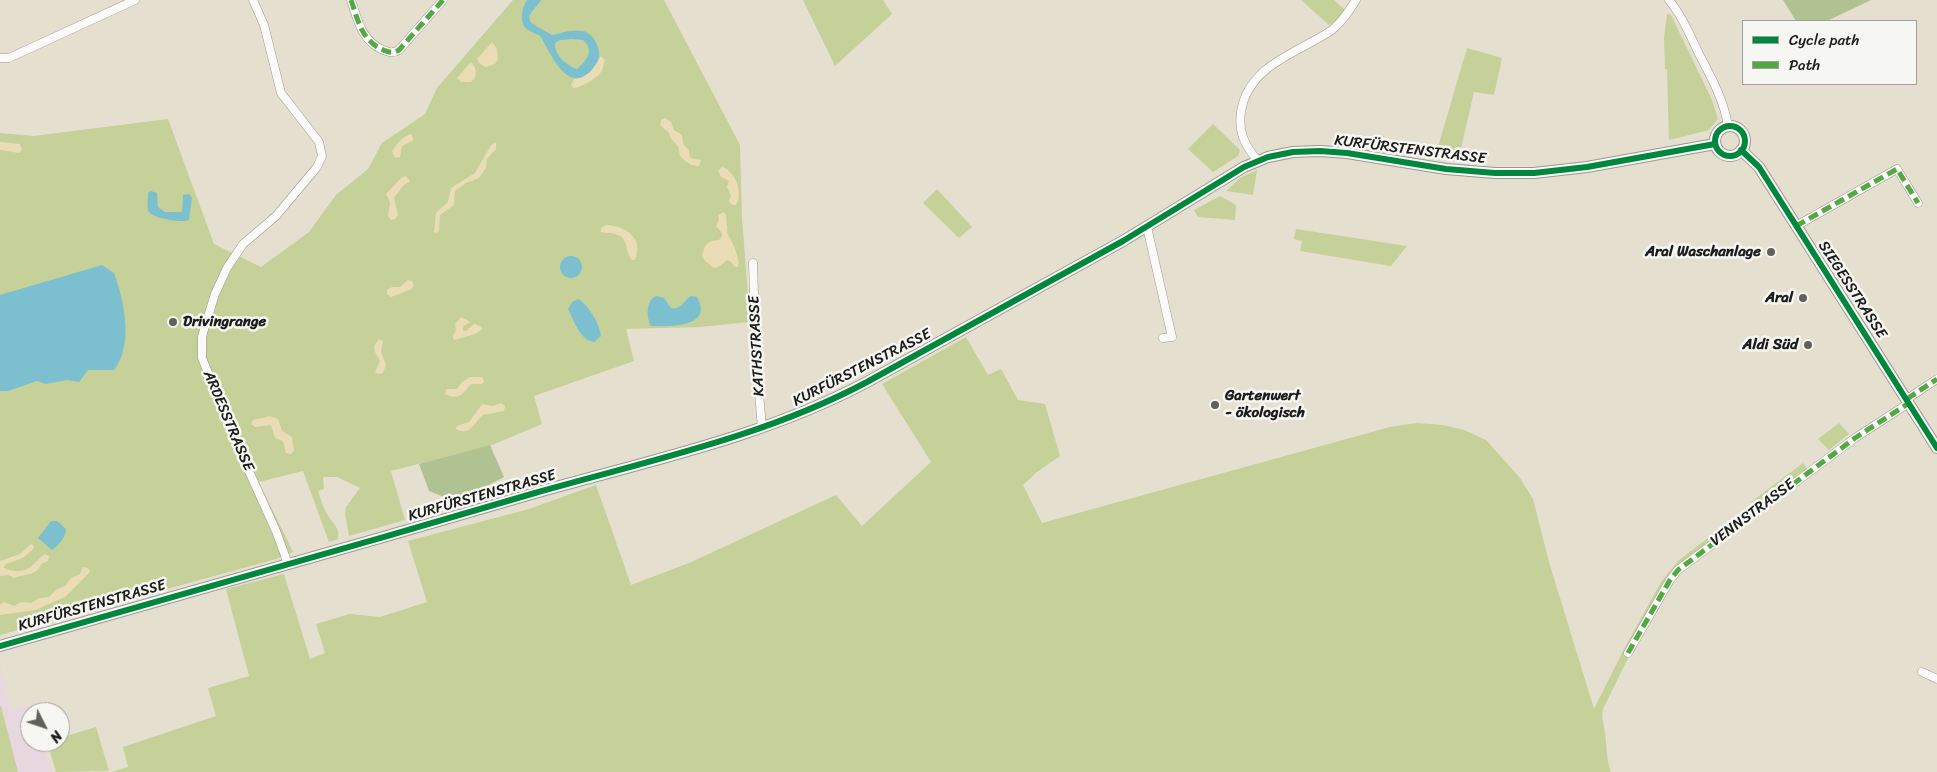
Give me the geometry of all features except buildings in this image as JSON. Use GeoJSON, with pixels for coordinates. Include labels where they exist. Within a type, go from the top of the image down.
{"type":"FeatureCollection","features":[{"type":"Feature","properties":{"kind":"main road"},"geometry":{"type":"LineString","coordinates":[[1728,126],[1738,128],[1744,136],[1745,144],[1742,150],[1735,155],[1727,156],[1721,153],[1715,144],[1718,132],[1728,126]]}},
{"type":"Feature","properties":{"kind":"main road","name":"KURFÜRSTENSTRASSE"},"geometry":{"type":"LineString","coordinates":[[0,646],[762,428],[797,416],[855,389],[1147,227],[1257,160],[1293,152],[1320,151],[1347,153],[1446,169],[1494,173],[1534,173],[1586,167],[1715,144]]}},
{"type":"Feature","properties":{"kind":"main road","name":"SIEGESSTRASSE"},"geometry":{"type":"LineString","coordinates":[[1742,150],[1758,167],[1937,448]]}},
{"type":"Feature","properties":{"kind":"street"},"geometry":{"type":"LineString","coordinates":[[0,58],[9,58],[135,0]]}},
{"type":"Feature","properties":{"kind":"street","name":"ARDESSTRASSE"},"geometry":{"type":"LineString","coordinates":[[253,0],[264,25],[281,93],[319,142],[322,156],[317,167],[276,216],[243,244],[227,268],[215,294],[205,326],[202,338],[202,358],[280,540],[288,564]]}},
{"type":"Feature","properties":{"kind":"street"},"geometry":{"type":"LineString","coordinates":[[351,0],[363,35],[373,45],[394,53],[399,50],[442,0]]}},
{"type":"Feature","properties":{"kind":"street"},"geometry":{"type":"LineString","coordinates":[[1257,160],[1247,147],[1241,134],[1242,107],[1251,86],[1275,62],[1337,25],[1356,0]]}},
{"type":"Feature","properties":{"kind":"street"},"geometry":{"type":"LineString","coordinates":[[1669,0],[1677,9],[1721,99],[1726,112],[1728,126]]}},
{"type":"Feature","properties":{"kind":"street"},"geometry":{"type":"LineString","coordinates":[[1796,226],[1897,169],[1918,203]]}},
{"type":"Feature","properties":{"kind":"street"},"geometry":{"type":"LineString","coordinates":[[1147,227],[1172,337],[1163,338]]}},
{"type":"Feature","properties":{"kind":"street","name":"KATHSTRASSE"},"geometry":{"type":"LineString","coordinates":[[753,264],[755,351],[762,428]]}},
{"type":"Feature","properties":{"kind":"street","name":"VENNSTRASSE"},"geometry":{"type":"LineString","coordinates":[[1628,653],[1670,580],[1678,570],[1937,379]]}},
{"type":"Feature","properties":{"kind":"street"},"geometry":{"type":"LineString","coordinates":[[1922,672],[1937,679]]}},
{"type":"Feature","properties":{"kind":"shaded area"},"geometry":{"type":"Polygon","coordinates":[[[0,663],[9,709],[20,707],[20,752],[45,752],[52,772],[0,772],[0,663]]]}},
{"type":"Feature","properties":{"kind":"green space"},"geometry":{"type":"Polygon","coordinates":[[[513,0],[664,0],[740,145],[742,218],[750,322],[700,327],[626,329],[634,361],[534,396],[542,424],[492,445],[391,471],[405,520],[349,536],[345,514],[346,507],[360,488],[337,477],[323,477],[324,489],[318,491],[324,509],[337,528],[338,535],[338,539],[329,542],[303,471],[259,482],[293,552],[276,559],[0,635],[0,133],[34,136],[168,119],[214,244],[261,267],[309,232],[336,195],[368,169],[382,143],[425,114],[437,88],[513,0]]]}},
{"type":"Feature","properties":{"kind":"green space"},"geometry":{"type":"Polygon","coordinates":[[[803,0],[883,0],[892,14],[835,66],[803,0]]]}},
{"type":"Feature","properties":{"kind":"green space"},"geometry":{"type":"Polygon","coordinates":[[[1301,0],[1334,0],[1345,10],[1337,20],[1329,25],[1301,0]]]}},
{"type":"Feature","properties":{"kind":"green space"},"geometry":{"type":"Polygon","coordinates":[[[1783,0],[1871,0],[1829,20],[1795,20],[1783,0]]]}},
{"type":"Feature","properties":{"kind":"green space"},"geometry":{"type":"Polygon","coordinates":[[[1667,14],[1671,15],[1712,100],[1718,119],[1709,130],[1669,140],[1664,38],[1667,14]]]}},
{"type":"Feature","properties":{"kind":"green space"},"geometry":{"type":"Polygon","coordinates":[[[1467,48],[1502,58],[1494,95],[1474,92],[1458,161],[1435,157],[1467,48]]]}},
{"type":"Feature","properties":{"kind":"green space"},"geometry":{"type":"Polygon","coordinates":[[[1213,124],[1240,150],[1238,156],[1213,172],[1188,149],[1213,124]]]}},
{"type":"Feature","properties":{"kind":"green space"},"geometry":{"type":"Polygon","coordinates":[[[1257,170],[1253,195],[1226,191],[1240,178],[1257,170]]]}},
{"type":"Feature","properties":{"kind":"green space"},"geometry":{"type":"Polygon","coordinates":[[[937,189],[972,227],[959,238],[923,203],[937,189]]]}},
{"type":"Feature","properties":{"kind":"green space"},"geometry":{"type":"Polygon","coordinates":[[[1220,196],[1236,205],[1235,220],[1198,217],[1194,210],[1220,196]]]}},
{"type":"Feature","properties":{"kind":"green space"},"geometry":{"type":"Polygon","coordinates":[[[1296,229],[1407,246],[1391,266],[1300,251],[1302,241],[1294,239],[1296,229]]]}},
{"type":"Feature","properties":{"kind":"green space"},"geometry":{"type":"Polygon","coordinates":[[[966,337],[988,375],[1001,369],[1018,400],[1045,404],[1060,456],[1037,472],[1023,485],[1042,523],[1390,427],[1417,423],[1443,425],[1464,430],[1486,440],[1520,478],[1533,499],[1549,562],[1594,709],[1661,582],[1678,561],[1731,520],[1733,527],[1677,569],[1630,654],[1603,709],[1602,718],[1607,758],[1611,772],[112,772],[128,767],[123,747],[216,716],[208,688],[249,676],[226,589],[284,574],[310,659],[325,653],[316,624],[350,614],[380,617],[427,602],[408,541],[529,509],[596,485],[631,585],[689,563],[836,495],[862,526],[931,462],[882,384],[966,337]]]}},
{"type":"Feature","properties":{"kind":"green space"},"geometry":{"type":"Polygon","coordinates":[[[1839,423],[1849,434],[1829,450],[1818,439],[1839,423]]]}},
{"type":"Feature","properties":{"kind":"green space"},"geometry":{"type":"Polygon","coordinates":[[[490,445],[504,477],[460,500],[454,501],[429,491],[419,464],[490,445]]]}},
{"type":"Feature","properties":{"kind":"green space"},"geometry":{"type":"Polygon","coordinates":[[[1803,463],[1808,470],[1757,508],[1751,502],[1803,463]]]}},
{"type":"Feature","properties":{"kind":"green space"},"geometry":{"type":"Polygon","coordinates":[[[1,706],[18,772],[0,772],[1,706]]]}},
{"type":"Feature","properties":{"kind":"green space"},"geometry":{"type":"Polygon","coordinates":[[[96,727],[109,771],[56,772],[50,752],[70,752],[70,735],[96,727]]]}},
{"type":"Feature","properties":{"kind":"sand"},"geometry":{"type":"Polygon","coordinates":[[[492,42],[497,49],[498,59],[495,64],[486,67],[480,64],[477,59],[492,42]]]}},
{"type":"Feature","properties":{"kind":"sand"},"geometry":{"type":"Polygon","coordinates":[[[601,56],[605,60],[602,71],[584,85],[573,88],[571,85],[574,79],[589,73],[601,56]]]}},
{"type":"Feature","properties":{"kind":"sand"},"geometry":{"type":"Polygon","coordinates":[[[471,62],[475,67],[475,77],[471,82],[461,82],[457,78],[471,62]]]}},
{"type":"Feature","properties":{"kind":"sand"},"geometry":{"type":"Polygon","coordinates":[[[665,118],[671,122],[674,130],[682,135],[683,144],[689,150],[690,158],[701,160],[699,166],[691,165],[680,156],[678,146],[671,139],[669,133],[660,125],[661,120],[665,118]]]}},
{"type":"Feature","properties":{"kind":"sand"},"geometry":{"type":"Polygon","coordinates":[[[411,134],[414,140],[402,146],[400,157],[395,158],[392,152],[395,147],[402,139],[411,134]]]}},
{"type":"Feature","properties":{"kind":"sand"},"geometry":{"type":"Polygon","coordinates":[[[0,142],[20,144],[22,150],[19,153],[0,150],[0,142]]]}},
{"type":"Feature","properties":{"kind":"sand"},"geometry":{"type":"Polygon","coordinates":[[[496,142],[496,149],[487,159],[486,168],[479,178],[466,183],[455,191],[454,205],[440,215],[439,231],[434,232],[436,215],[448,202],[451,188],[475,173],[491,145],[496,142]]]}},
{"type":"Feature","properties":{"kind":"sand"},"geometry":{"type":"Polygon","coordinates":[[[722,167],[731,173],[737,183],[739,195],[736,205],[732,205],[729,201],[731,196],[727,187],[729,181],[721,177],[718,171],[722,167]]]}},
{"type":"Feature","properties":{"kind":"sand"},"geometry":{"type":"Polygon","coordinates":[[[406,176],[410,181],[403,186],[394,198],[398,215],[395,219],[391,220],[388,216],[390,202],[386,194],[402,177],[406,176]]]}},
{"type":"Feature","properties":{"kind":"sand"},"geometry":{"type":"Polygon","coordinates":[[[724,212],[726,215],[727,233],[736,250],[739,264],[738,267],[735,267],[727,260],[714,268],[702,256],[707,244],[719,240],[722,236],[722,233],[716,226],[719,220],[718,215],[724,212]]]}},
{"type":"Feature","properties":{"kind":"sand"},"geometry":{"type":"Polygon","coordinates":[[[606,225],[620,228],[631,235],[637,245],[635,260],[632,260],[628,254],[624,240],[621,237],[601,232],[601,228],[606,225]]]}},
{"type":"Feature","properties":{"kind":"sand"},"geometry":{"type":"Polygon","coordinates":[[[408,280],[412,281],[414,285],[412,289],[391,297],[387,294],[387,290],[392,287],[400,287],[408,280]]]}},
{"type":"Feature","properties":{"kind":"sand"},"geometry":{"type":"Polygon","coordinates":[[[461,317],[471,322],[463,326],[463,331],[466,331],[474,324],[483,329],[475,334],[454,340],[455,324],[461,317]]]}},
{"type":"Feature","properties":{"kind":"sand"},"geometry":{"type":"Polygon","coordinates":[[[379,339],[383,341],[381,352],[386,365],[383,373],[378,374],[375,372],[380,361],[374,346],[379,339]]]}},
{"type":"Feature","properties":{"kind":"sand"},"geometry":{"type":"Polygon","coordinates":[[[470,377],[482,377],[484,381],[482,384],[471,384],[457,397],[445,394],[446,389],[457,389],[462,382],[470,377]]]}},
{"type":"Feature","properties":{"kind":"sand"},"geometry":{"type":"Polygon","coordinates":[[[501,403],[505,406],[504,411],[483,415],[469,430],[461,431],[456,429],[457,426],[469,422],[482,404],[493,406],[501,403]]]}},
{"type":"Feature","properties":{"kind":"sand"},"geometry":{"type":"Polygon","coordinates":[[[270,416],[278,419],[282,431],[292,437],[294,451],[291,454],[286,453],[283,441],[275,438],[271,425],[255,427],[251,424],[253,420],[270,416]]]}},
{"type":"Feature","properties":{"kind":"sand"},"geometry":{"type":"Polygon","coordinates":[[[31,544],[34,548],[31,551],[21,559],[5,564],[4,568],[22,571],[31,567],[44,554],[49,556],[48,561],[41,564],[36,571],[30,574],[14,578],[9,575],[0,576],[0,561],[20,554],[31,544]]]}},
{"type":"Feature","properties":{"kind":"sand"},"geometry":{"type":"Polygon","coordinates":[[[83,567],[88,568],[90,572],[65,597],[35,610],[0,615],[0,604],[4,602],[14,606],[21,602],[31,603],[39,598],[49,597],[57,589],[65,586],[71,578],[80,574],[83,567]]]}},
{"type":"Feature","properties":{"kind":"water"},"geometry":{"type":"Polygon","coordinates":[[[527,0],[541,0],[529,17],[531,23],[552,35],[578,31],[586,32],[593,37],[599,50],[599,58],[586,75],[574,78],[559,67],[541,37],[524,25],[522,12],[527,0]],[[560,40],[555,43],[559,56],[577,69],[584,62],[589,52],[587,44],[583,40],[560,40]]]}},
{"type":"Feature","properties":{"kind":"water"},"geometry":{"type":"Polygon","coordinates":[[[151,191],[157,193],[158,207],[165,212],[182,212],[183,195],[189,194],[192,198],[189,220],[167,220],[150,213],[148,210],[148,193],[151,191]]]}},
{"type":"Feature","properties":{"kind":"water"},"geometry":{"type":"Polygon","coordinates":[[[571,256],[579,259],[582,267],[579,275],[571,278],[563,275],[560,267],[563,259],[571,256]]]}},
{"type":"Feature","properties":{"kind":"water"},"geometry":{"type":"Polygon","coordinates":[[[102,265],[114,273],[124,309],[124,348],[114,370],[88,370],[79,382],[67,380],[46,384],[37,381],[8,391],[0,391],[0,295],[102,265]]]}},
{"type":"Feature","properties":{"kind":"water"},"geometry":{"type":"Polygon","coordinates":[[[656,296],[664,298],[671,308],[678,308],[691,296],[697,297],[701,307],[700,314],[695,320],[688,323],[651,326],[648,310],[650,302],[656,296]]]}},
{"type":"Feature","properties":{"kind":"water"},"geometry":{"type":"Polygon","coordinates":[[[578,299],[590,310],[599,326],[601,336],[594,342],[581,334],[568,309],[572,302],[578,299]]]}},
{"type":"Feature","properties":{"kind":"water"},"geometry":{"type":"Polygon","coordinates":[[[51,521],[57,521],[66,529],[61,541],[52,550],[38,538],[51,521]]]}},
{"type":"Feature","properties":{"kind":"marked path"},"geometry":{"type":"LineString","coordinates":[[351,0],[358,22],[369,40],[374,45],[388,52],[399,50],[443,0]]}},
{"type":"Feature","properties":{"kind":"marked path"},"geometry":{"type":"LineString","coordinates":[[1796,226],[1897,169],[1918,203]]}},
{"type":"Feature","properties":{"kind":"marked path"},"geometry":{"type":"LineString","coordinates":[[1907,399],[1937,379]]}},
{"type":"Feature","properties":{"kind":"marked path"},"geometry":{"type":"LineString","coordinates":[[1628,653],[1670,580],[1678,570],[1855,438],[1909,403]]}},
{"type":"Feature","properties":{"kind":"cycle path"},"geometry":{"type":"LineString","coordinates":[[1730,126],[1741,130],[1745,141],[1741,152],[1730,156],[1719,152],[1715,141],[1719,130],[1730,126]]}},
{"type":"Feature","properties":{"kind":"cycle path"},"geometry":{"type":"LineString","coordinates":[[0,646],[704,446],[787,418],[867,382],[1123,241],[1244,167],[1268,157],[1293,152],[1320,151],[1347,153],[1446,169],[1495,173],[1534,173],[1587,167],[1715,144]]}},
{"type":"Feature","properties":{"kind":"cycle path"},"geometry":{"type":"LineString","coordinates":[[1741,150],[1759,167],[1937,448]]}},
{"type":"Feature","properties":{"kind":"place","name":"Aral Waschanlage"},"geometry":{"type":"Point","coordinates":[1771,252]}},
{"type":"Feature","properties":{"kind":"place","name":"Aral"},"geometry":{"type":"Point","coordinates":[1803,298]}},
{"type":"Feature","properties":{"kind":"place","name":"Drivingrange"},"geometry":{"type":"Point","coordinates":[173,322]}},
{"type":"Feature","properties":{"kind":"place","name":"Aldi Süd"},"geometry":{"type":"Point","coordinates":[1808,345]}},
{"type":"Feature","properties":{"kind":"place","name":"Gartenwert - ökologisch"},"geometry":{"type":"Point","coordinates":[1215,405]}}]}
